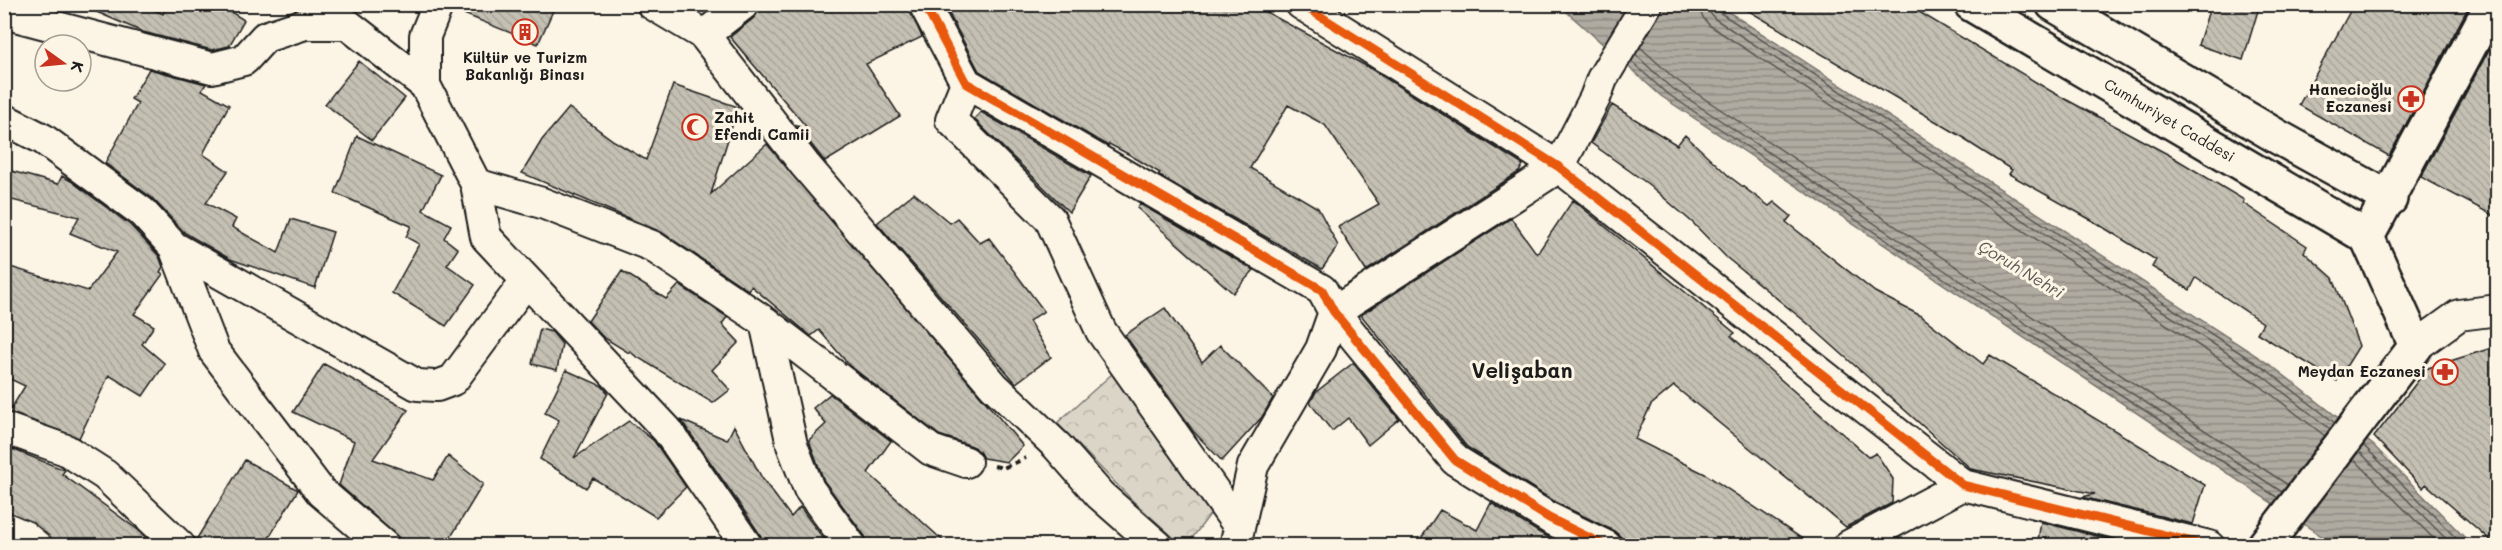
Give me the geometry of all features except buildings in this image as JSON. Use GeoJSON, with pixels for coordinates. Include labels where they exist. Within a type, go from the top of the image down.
{"type":"FeatureCollection","features":[{"type":"Feature","properties":{"kind":"main road","name":"Cumhuriyet Caddesi"},"geometry":{"type":"LineString","coordinates":[[1971,4],[2367,237]]}},
{"type":"Feature","properties":{"kind":"main road"},"geometry":{"type":"LineString","coordinates":[[2054,4],[2390,199]]}},
{"type":"Feature","properties":{"kind":"main road"},"geometry":{"type":"LineString","coordinates":[[2269,538],[2416,346],[2367,237],[2390,199],[2425,128],[2492,4]]}},
{"type":"Feature","properties":{"kind":"street"},"geometry":{"type":"LineString","coordinates":[[324,4],[425,85],[476,184],[486,237],[668,430],[747,546]]}},
{"type":"Feature","properties":{"kind":"street"},"geometry":{"type":"LineString","coordinates":[[425,85],[425,36],[438,4]]}},
{"type":"Feature","properties":{"kind":"street"},"geometry":{"type":"LineString","coordinates":[[652,4],[704,35],[805,165],[994,386],[1057,446],[1100,495],[1158,546]]}},
{"type":"Feature","properties":{"kind":"street"},"geometry":{"type":"LineString","coordinates":[[704,35],[744,4]]}},
{"type":"Feature","properties":{"kind":"street"},"geometry":{"type":"LineString","coordinates":[[924,4],[966,83],[1322,290],[1334,312],[1455,460],[1550,518],[1606,546]]}},
{"type":"Feature","properties":{"kind":"street"},"geometry":{"type":"LineString","coordinates":[[1301,4],[1558,167],[1963,485],[2209,546]]}},
{"type":"Feature","properties":{"kind":"street"},"geometry":{"type":"LineString","coordinates":[[1237,535],[1253,466],[1321,349],[1334,312],[1558,167],[1595,98],[1602,79],[1647,4]]}},
{"type":"Feature","properties":{"kind":"street"},"geometry":{"type":"LineString","coordinates":[[4,13],[212,68],[244,60],[265,37],[305,24],[347,24]]}},
{"type":"Feature","properties":{"kind":"street"},"geometry":{"type":"LineString","coordinates":[[966,83],[951,120],[1050,219],[1101,330],[1237,535]]}},
{"type":"Feature","properties":{"kind":"street"},"geometry":{"type":"LineString","coordinates":[[4,119],[43,139],[142,212],[174,248],[417,385],[437,386],[453,380],[526,281]]}},
{"type":"Feature","properties":{"kind":"street"},"geometry":{"type":"LineString","coordinates":[[476,184],[542,203],[652,246],[765,322],[931,450],[966,462]]}},
{"type":"Feature","properties":{"kind":"street"},"geometry":{"type":"LineString","coordinates":[[174,248],[214,351],[321,492],[384,546]]}},
{"type":"Feature","properties":{"kind":"street"},"geometry":{"type":"LineString","coordinates":[[2416,346],[2459,315],[2498,310]]}},
{"type":"Feature","properties":{"kind":"street"},"geometry":{"type":"LineString","coordinates":[[765,322],[792,445],[809,489],[851,546]]}},
{"type":"Feature","properties":{"kind":"street"},"geometry":{"type":"LineString","coordinates":[[4,428],[66,450],[105,476],[180,546]]}},
{"type":"Feature","properties":{"kind":"street"},"geometry":{"type":"LineString","coordinates":[[1848,546],[1963,485]]}},
{"type":"Feature","properties":{"kind":"path"},"geometry":{"type":"LineString","coordinates":[[966,462],[1003,468],[1057,446]]}},
{"type":"Feature","properties":{"kind":"green space"},"geometry":{"type":"Polygon","coordinates":[[[1113,373],[1211,513],[1187,545],[1182,545],[1133,501],[1057,423],[1113,373]]]}},
{"type":"Feature","properties":{"kind":"water","name":"Çoruh Nehri"},"geometry":{"type":"Polygon","coordinates":[[[1559,5],[1718,5],[2272,366],[2373,445],[2472,545],[2335,545],[1661,96],[1559,5]]]}},
{"type":"Feature","properties":{"kind":"cycle path"},"geometry":{"type":"LineString","coordinates":[[924,4],[966,83],[1322,290],[1334,312],[1455,460],[1549,518],[1606,546]]}},
{"type":"Feature","properties":{"kind":"cycle path"},"geometry":{"type":"LineString","coordinates":[[1301,4],[1559,167],[1963,485],[2209,546]]}},
{"type":"Feature","properties":{"kind":"place","name":"Kültür ve Turizm Bakanlığı Binası"},"geometry":{"type":"Point","coordinates":[525,32]}},
{"type":"Feature","properties":{"kind":"place","name":"Hanecioğlu Eczanesi"},"geometry":{"type":"Point","coordinates":[2411,99]}},
{"type":"Feature","properties":{"kind":"place","name":"Zahit Efendi Camii"},"geometry":{"type":"Point","coordinates":[695,127]}},
{"type":"Feature","properties":{"kind":"place","name":"Meydan Eczanesi"},"geometry":{"type":"Point","coordinates":[2445,372]}},
{"type":"Feature","properties":{"kind":"district","name":"Velişaban"},"geometry":{"type":"Point","coordinates":[1522,371]}}]}
